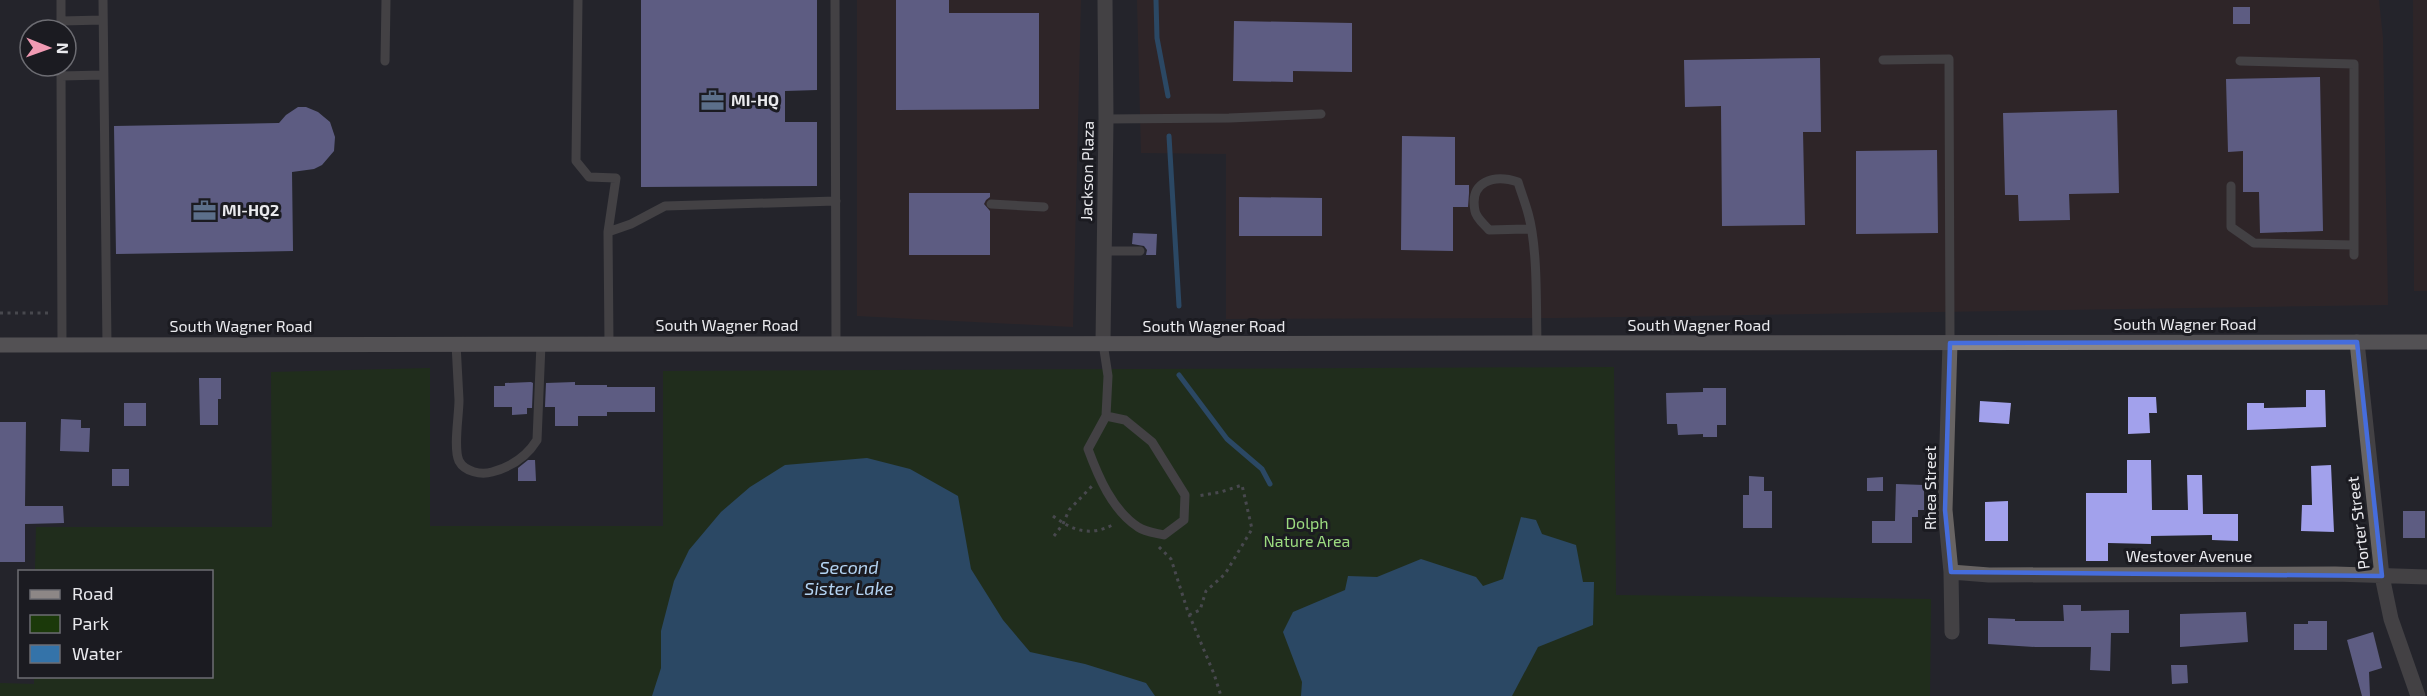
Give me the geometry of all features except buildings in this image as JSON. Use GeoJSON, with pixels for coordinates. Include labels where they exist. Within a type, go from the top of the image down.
{"type":"FeatureCollection","features":[{"type":"Feature","properties":{"kind":"main road","name":"South Wagner Road"},"geometry":{"type":"LineString","coordinates":[[0,345],[2427,342]]}},
{"type":"Feature","properties":{"kind":"street","name":"Jackson Plaza"},"geometry":{"type":"LineString","coordinates":[[1103,343],[1105,0]]}},
{"type":"Feature","properties":{"kind":"street","name":"Porter Street"},"geometry":{"type":"LineString","coordinates":[[2357,342],[2382,576],[2391,619],[2418,696]]}},
{"type":"Feature","properties":{"kind":"street","name":"Rhea Street"},"geometry":{"type":"LineString","coordinates":[[1950,343],[1945,510],[1951,572],[1952,632]]}},
{"type":"Feature","properties":{"kind":"street","name":"Westover Avenue"},"geometry":{"type":"LineString","coordinates":[[1951,572],[1989,575],[2335,574],[2427,577]]}},
{"type":"Feature","properties":{"kind":"lane"},"geometry":{"type":"LineString","coordinates":[[61,0],[61,18]]}},
{"type":"Feature","properties":{"kind":"lane"},"geometry":{"type":"LineString","coordinates":[[103,0],[107,345]]}},
{"type":"Feature","properties":{"kind":"lane"},"geometry":{"type":"LineString","coordinates":[[385,61],[386,0]]}},
{"type":"Feature","properties":{"kind":"lane"},"geometry":{"type":"LineString","coordinates":[[578,0],[576,161],[589,177],[616,178],[608,232],[609,344]]}},
{"type":"Feature","properties":{"kind":"lane"},"geometry":{"type":"LineString","coordinates":[[835,0],[836,343]]}},
{"type":"Feature","properties":{"kind":"lane"},"geometry":{"type":"LineString","coordinates":[[78,23],[103,20]]}},
{"type":"Feature","properties":{"kind":"lane"},"geometry":{"type":"LineString","coordinates":[[1883,60],[1948,59],[1950,343]]}},
{"type":"Feature","properties":{"kind":"lane"},"geometry":{"type":"LineString","coordinates":[[2241,61],[2354,64],[2354,255]]}},
{"type":"Feature","properties":{"kind":"lane"},"geometry":{"type":"LineString","coordinates":[[78,73],[103,75]]}},
{"type":"Feature","properties":{"kind":"lane"},"geometry":{"type":"LineString","coordinates":[[61,78],[62,345]]}},
{"type":"Feature","properties":{"kind":"lane"},"geometry":{"type":"LineString","coordinates":[[1106,119],[1229,118],[1321,114]]}},
{"type":"Feature","properties":{"kind":"lane"},"geometry":{"type":"LineString","coordinates":[[1531,229],[1489,230],[1475,213],[1475,193],[1482,183],[1504,177],[1518,182],[1529,215],[1531,229],[1537,343]]}},
{"type":"Feature","properties":{"kind":"lane"},"geometry":{"type":"LineString","coordinates":[[2231,186],[2231,227],[2254,243],[2354,245]]}},
{"type":"Feature","properties":{"kind":"lane"},"geometry":{"type":"LineString","coordinates":[[608,232],[631,224],[665,206],[836,201]]}},
{"type":"Feature","properties":{"kind":"lane"},"geometry":{"type":"LineString","coordinates":[[992,204],[1044,207]]}},
{"type":"Feature","properties":{"kind":"lane"},"geometry":{"type":"LineString","coordinates":[[1103,251],[1140,252]]}},
{"type":"Feature","properties":{"kind":"lane"},"geometry":{"type":"LineString","coordinates":[[1103,343],[1108,376],[1106,416],[1088,449],[1099,478],[1126,518],[1140,528],[1164,535],[1184,520],[1185,495],[1152,442],[1125,420],[1106,416]]}},
{"type":"Feature","properties":{"kind":"lane"},"geometry":{"type":"LineString","coordinates":[[456,344],[459,401],[457,452],[459,462],[468,470],[480,474],[497,471],[514,463],[532,448],[537,440],[541,344]]}},
{"type":"Feature","properties":{"kind":"path"},"geometry":{"type":"LineString","coordinates":[[0,313],[62,314]]}},
{"type":"Feature","properties":{"kind":"path"},"geometry":{"type":"LineString","coordinates":[[1054,536],[1070,510],[1099,478]]}},
{"type":"Feature","properties":{"kind":"path"},"geometry":{"type":"LineString","coordinates":[[1185,500],[1242,485],[1252,529],[1226,574],[1206,591],[1200,610],[1189,615]]}},
{"type":"Feature","properties":{"kind":"path"},"geometry":{"type":"LineString","coordinates":[[1053,516],[1069,528],[1082,531],[1105,530],[1126,518]]}},
{"type":"Feature","properties":{"kind":"path"},"geometry":{"type":"LineString","coordinates":[[1156,545],[1171,559],[1189,615],[1221,696]]}},
{"type":"Feature","properties":{"kind":"highlighted area"},"geometry":{"type":"Polygon","coordinates":[[[2357,342],[2382,576],[1951,572],[1945,510],[1950,343],[2357,342]]]}},
{"type":"Feature","properties":{"kind":"shaded area"},"geometry":{"type":"Polygon","coordinates":[[[857,0],[1081,0],[1073,327],[857,316],[857,0]]]}},
{"type":"Feature","properties":{"kind":"shaded area"},"geometry":{"type":"Polygon","coordinates":[[[1137,0],[2379,0],[2383,38],[2388,305],[1557,318],[1226,319],[1226,154],[1141,153],[1137,0]]]}},
{"type":"Feature","properties":{"kind":"shaded area"},"geometry":{"type":"Polygon","coordinates":[[[2413,0],[2427,0],[2427,291],[2414,291],[2413,0]]]}},
{"type":"Feature","properties":{"kind":"green space","name":"Dolph Nature Area"},"geometry":{"type":"Polygon","coordinates":[[[1614,367],[1616,595],[1931,599],[1930,696],[0,696],[0,683],[34,684],[34,678],[213,678],[213,570],[35,570],[36,527],[272,527],[271,372],[430,368],[430,526],[663,526],[663,371],[1614,367]]]}},
{"type":"Feature","properties":{"kind":"water","name":"Second Sister Lake"},"geometry":{"type":"Polygon","coordinates":[[[867,458],[910,469],[958,496],[971,569],[1003,620],[1030,652],[1085,664],[1146,683],[1155,696],[652,696],[661,668],[661,631],[674,581],[689,550],[721,512],[750,487],[785,465],[867,458]]]}},
{"type":"Feature","properties":{"kind":"water"},"geometry":{"type":"Polygon","coordinates":[[[1521,517],[1536,520],[1542,534],[1576,545],[1583,582],[1594,582],[1593,625],[1538,647],[1512,696],[1301,696],[1302,682],[1283,632],[1293,612],[1345,590],[1348,576],[1377,577],[1421,559],[1476,577],[1483,586],[1503,579],[1521,517]]]}},
{"type":"Feature","properties":{"kind":"waterway"},"geometry":{"type":"LineString","coordinates":[[1156,0],[1157,38],[1168,96]]}},
{"type":"Feature","properties":{"kind":"waterway"},"geometry":{"type":"LineString","coordinates":[[1169,136],[1179,306]]}},
{"type":"Feature","properties":{"kind":"waterway"},"geometry":{"type":"LineString","coordinates":[[1179,375],[1227,439],[1262,469],[1270,484]]}},
{"type":"Feature","properties":{"kind":"place","name":"MI-HQ"},"geometry":{"type":"Point","coordinates":[713,100]}},
{"type":"Feature","properties":{"kind":"place","name":"MI-HQ2"},"geometry":{"type":"Point","coordinates":[204,210]}}]}
